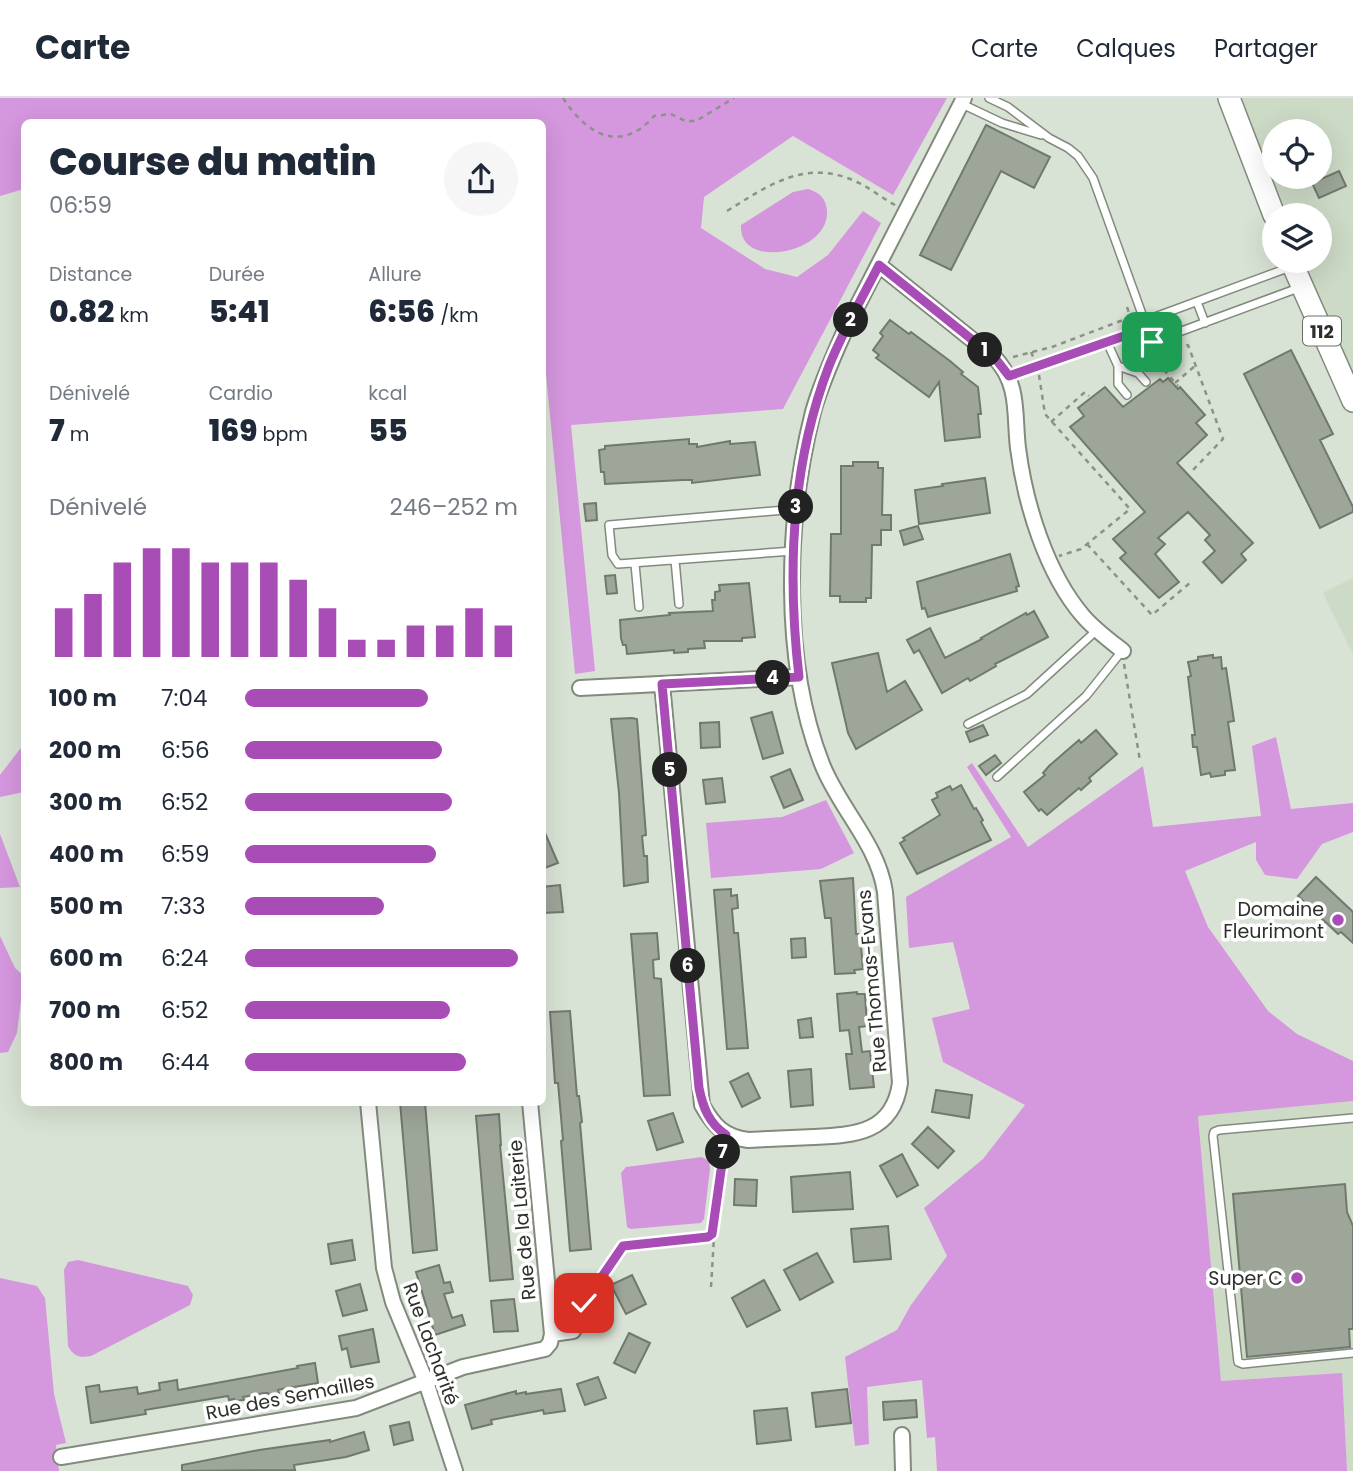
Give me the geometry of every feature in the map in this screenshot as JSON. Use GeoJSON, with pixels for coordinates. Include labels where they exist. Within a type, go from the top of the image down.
{"type":"FeatureCollection","features":[{"type":"Feature","properties":{"kind":"main road"},"geometry":{"type":"LineString","coordinates":[[1229,98],[1269,203]]}},
{"type":"Feature","properties":{"kind":"main road","name":"112"},"geometry":{"type":"LineString","coordinates":[[1296,273],[1353,401]]}},
{"type":"Feature","properties":{"kind":"street","name":"Rue Thomas-Evans"},"geometry":{"type":"LineString","coordinates":[[726,1135],[748,1140],[849,1135],[879,1124],[898,1100],[900,1083],[882,872],[834,791],[811,734],[799,677],[792,602],[793,551],[804,452],[814,409],[830,365],[846,328],[963,101]]}},
{"type":"Feature","properties":{"kind":"street"},"geometry":{"type":"LineString","coordinates":[[879,265],[1005,370],[1014,398],[1023,480],[1034,522],[1070,598],[1097,630],[1123,650]]}},
{"type":"Feature","properties":{"kind":"street"},"geometry":{"type":"LineString","coordinates":[[580,688],[799,677]]}},
{"type":"Feature","properties":{"kind":"street"},"geometry":{"type":"LineString","coordinates":[[662,684],[699,1088],[702,1105],[711,1121],[726,1135]]}},
{"type":"Feature","properties":{"kind":"street","name":"Rue Lacharité"},"geometry":{"type":"LineString","coordinates":[[368,1106],[384,1268],[393,1302],[426,1382],[455,1471]]}},
{"type":"Feature","properties":{"kind":"street","name":"Rue de la Laiterie"},"geometry":{"type":"LineString","coordinates":[[530,1106],[552,1334]]}},
{"type":"Feature","properties":{"kind":"street"},"geometry":{"type":"LineString","coordinates":[[552,1334],[573,1331]]}},
{"type":"Feature","properties":{"kind":"street","name":"Rue des Semailles"},"geometry":{"type":"LineString","coordinates":[[61,1457],[356,1408],[481,1362],[545,1349],[552,1334]]}},
{"type":"Feature","properties":{"kind":"street"},"geometry":{"type":"LineString","coordinates":[[902,1435],[903,1471]]}},
{"type":"Feature","properties":{"kind":"lane"},"geometry":{"type":"LineString","coordinates":[[989,98],[1008,107],[1078,156],[1093,178],[1152,342],[1302,287]]}},
{"type":"Feature","properties":{"kind":"lane"},"geometry":{"type":"LineString","coordinates":[[963,101],[1002,123],[1049,138]]}},
{"type":"Feature","properties":{"kind":"lane"},"geometry":{"type":"LineString","coordinates":[[1005,370],[1036,366],[1136,332],[1145,325],[1268,273]]}},
{"type":"Feature","properties":{"kind":"lane"},"geometry":{"type":"LineString","coordinates":[[1197,302],[1205,323]]}},
{"type":"Feature","properties":{"kind":"lane"},"geometry":{"type":"LineString","coordinates":[[1107,342],[1118,366],[1118,384],[1127,395]]}},
{"type":"Feature","properties":{"kind":"lane"},"geometry":{"type":"LineString","coordinates":[[1118,366],[1138,373],[1146,382]]}},
{"type":"Feature","properties":{"kind":"lane"},"geometry":{"type":"LineString","coordinates":[[793,551],[618,564],[612,555],[609,525],[796,509]]}},
{"type":"Feature","properties":{"kind":"lane"},"geometry":{"type":"LineString","coordinates":[[675,560],[679,604]]}},
{"type":"Feature","properties":{"kind":"lane"},"geometry":{"type":"LineString","coordinates":[[635,564],[639,607]]}},
{"type":"Feature","properties":{"kind":"lane"},"geometry":{"type":"LineString","coordinates":[[968,724],[1027,694],[1097,630]]}},
{"type":"Feature","properties":{"kind":"lane"},"geometry":{"type":"LineString","coordinates":[[997,777],[1086,696],[1123,650]]}},
{"type":"Feature","properties":{"kind":"lane"},"geometry":{"type":"LineString","coordinates":[[1353,1118],[1219,1130],[1214,1132],[1213,1136],[1238,1362],[1243,1364],[1353,1353]]}},
{"type":"Feature","properties":{"kind":"path"},"geometry":{"type":"LineString","coordinates":[[563,98],[597,134],[618,139],[643,129],[654,116],[671,114],[685,121],[695,121],[734,98]]}},
{"type":"Feature","properties":{"kind":"path"},"geometry":{"type":"LineString","coordinates":[[727,211],[767,186],[802,172],[827,173],[856,182],[907,211]]}},
{"type":"Feature","properties":{"kind":"path"},"geometry":{"type":"LineString","coordinates":[[1126,304],[1143,352],[1148,357],[1188,345],[1196,365],[1223,439],[1192,471]]}},
{"type":"Feature","properties":{"kind":"path"},"geometry":{"type":"LineString","coordinates":[[1005,370],[1011,358],[1131,317]]}},
{"type":"Feature","properties":{"kind":"path"},"geometry":{"type":"LineString","coordinates":[[1031,352],[1040,377],[1045,414],[1130,509],[1081,549],[1050,559]]}},
{"type":"Feature","properties":{"kind":"path"},"geometry":{"type":"LineString","coordinates":[[1138,373],[1158,363],[1176,385],[1196,365]]}},
{"type":"Feature","properties":{"kind":"path"},"geometry":{"type":"LineString","coordinates":[[1051,422],[1086,392],[1090,396]]}},
{"type":"Feature","properties":{"kind":"path"},"geometry":{"type":"LineString","coordinates":[[1087,544],[1152,615],[1191,582]]}},
{"type":"Feature","properties":{"kind":"path"},"geometry":{"type":"LineString","coordinates":[[1123,650],[1140,761]]}},
{"type":"Feature","properties":{"kind":"path"},"geometry":{"type":"LineString","coordinates":[[711,1287],[712,1234],[726,1135]]}},
{"type":"Feature","properties":{"kind":"path"},"geometry":{"type":"LineString","coordinates":[[552,1334],[584,1303],[623,1246],[708,1237],[712,1234]]}},
{"type":"Feature","properties":{"kind":"shaded area"},"geometry":{"type":"Polygon","coordinates":[[[0,98],[947,98],[893,195],[793,136],[704,197],[701,228],[765,269],[797,277],[828,255],[863,211],[881,223],[783,409],[571,425],[595,671],[575,674],[546,374],[546,119],[21,119],[21,190],[0,196],[0,98]]]}},
{"type":"Feature","properties":{"kind":"shaded area"},"geometry":{"type":"Polygon","coordinates":[[[1229,98],[1353,98],[1353,401],[1296,273],[1332,273],[1332,203],[1269,203],[1264,189],[1332,189],[1332,119],[1262,119],[1262,184],[1229,98]]]}},
{"type":"Feature","properties":{"kind":"shaded area"},"geometry":{"type":"Polygon","coordinates":[[[808,189],[822,197],[827,211],[824,226],[814,238],[784,251],[768,252],[754,248],[744,239],[741,225],[793,192],[808,189]]]}},
{"type":"Feature","properties":{"kind":"shaded area"},"geometry":{"type":"Polygon","coordinates":[[[1353,578],[1353,655],[1323,593],[1353,578]]]}},
{"type":"Feature","properties":{"kind":"shaded area"},"geometry":{"type":"Polygon","coordinates":[[[1276,737],[1291,809],[1353,803],[1353,832],[1322,844],[1297,879],[1265,875],[1256,860],[1256,842],[1185,871],[1208,927],[1268,1011],[1297,1034],[1353,1061],[1353,1101],[1198,1116],[1221,1381],[1342,1373],[1347,1471],[937,1471],[935,1437],[927,1438],[922,1380],[867,1387],[869,1444],[855,1446],[845,1357],[897,1330],[911,1305],[947,1256],[924,1208],[983,1159],[1025,1105],[943,1062],[932,1018],[970,1009],[953,942],[909,948],[906,897],[1011,837],[967,767],[972,763],[1028,847],[1143,766],[1153,827],[1261,816],[1252,746],[1276,737]]]}},
{"type":"Feature","properties":{"kind":"shaded area"},"geometry":{"type":"Polygon","coordinates":[[[21,749],[21,793],[0,797],[0,775],[21,749]]]}},
{"type":"Feature","properties":{"kind":"shaded area"},"geometry":{"type":"Polygon","coordinates":[[[826,800],[854,853],[821,869],[711,878],[706,823],[782,817],[826,800]]]}},
{"type":"Feature","properties":{"kind":"shaded area"},"geometry":{"type":"Polygon","coordinates":[[[0,834],[20,887],[0,888],[0,834]]]}},
{"type":"Feature","properties":{"kind":"shaded area"},"geometry":{"type":"Polygon","coordinates":[[[0,936],[15,968],[21,973],[21,1000],[17,1033],[8,1052],[0,1053],[0,936]]]}},
{"type":"Feature","properties":{"kind":"shaded area"},"geometry":{"type":"Polygon","coordinates":[[[1353,1101],[1353,1471],[1347,1471],[1341,1373],[1221,1381],[1198,1116],[1353,1101]]]}},
{"type":"Feature","properties":{"kind":"shaded area"},"geometry":{"type":"Polygon","coordinates":[[[702,1157],[709,1161],[710,1169],[704,1219],[701,1223],[631,1229],[627,1227],[621,1173],[626,1167],[702,1157]]]}},
{"type":"Feature","properties":{"kind":"shaded area"},"geometry":{"type":"Polygon","coordinates":[[[78,1260],[188,1286],[193,1295],[190,1305],[91,1356],[78,1356],[68,1346],[64,1270],[68,1262],[78,1260]]]}},
{"type":"Feature","properties":{"kind":"shaded area"},"geometry":{"type":"Polygon","coordinates":[[[0,1278],[37,1286],[45,1298],[54,1394],[66,1443],[56,1445],[59,1471],[0,1471],[0,1278]]]}},
{"type":"Feature","properties":{"kind":"building"},"geometry":{"type":"Polygon","coordinates":[[[986,125],[1050,157],[1034,188],[1001,171],[951,270],[920,255],[986,125]]]}},
{"type":"Feature","properties":{"kind":"building"},"geometry":{"type":"Polygon","coordinates":[[[1339,171],[1346,186],[1319,198],[1315,189],[1332,189],[1332,174],[1339,171]]]}},
{"type":"Feature","properties":{"kind":"building"},"geometry":{"type":"Polygon","coordinates":[[[890,320],[950,361],[978,387],[980,437],[945,441],[939,382],[929,397],[876,358],[879,355],[873,350],[883,336],[880,333],[890,320]]]}},
{"type":"Feature","properties":{"kind":"building"},"geometry":{"type":"Polygon","coordinates":[[[1291,350],[1333,434],[1320,440],[1353,507],[1353,512],[1320,528],[1244,374],[1291,350]]]}},
{"type":"Feature","properties":{"kind":"building"},"geometry":{"type":"Polygon","coordinates":[[[1168,378],[1178,389],[1180,387],[1205,415],[1196,423],[1207,435],[1177,463],[1253,543],[1241,554],[1246,560],[1222,583],[1203,562],[1215,551],[1205,540],[1210,535],[1188,512],[1158,538],[1165,544],[1155,554],[1179,582],[1159,598],[1120,558],[1126,553],[1113,539],[1145,512],[1070,427],[1084,416],[1078,408],[1105,387],[1123,407],[1160,379],[1163,382],[1168,378]]]}},
{"type":"Feature","properties":{"kind":"building"},"geometry":{"type":"Polygon","coordinates":[[[689,439],[689,444],[697,444],[697,447],[730,441],[730,444],[755,442],[760,475],[692,483],[692,480],[683,480],[605,484],[599,450],[605,449],[605,446],[689,439]]]}},
{"type":"Feature","properties":{"kind":"building"},"geometry":{"type":"Polygon","coordinates":[[[853,462],[878,462],[878,468],[883,468],[882,515],[891,515],[891,530],[881,530],[881,545],[872,545],[871,598],[866,598],[866,602],[840,602],[840,596],[830,596],[831,534],[841,534],[841,466],[853,466],[853,462]]]}},
{"type":"Feature","properties":{"kind":"building"},"geometry":{"type":"Polygon","coordinates":[[[985,478],[990,513],[919,524],[915,490],[985,478]]]}},
{"type":"Feature","properties":{"kind":"building"},"geometry":{"type":"Polygon","coordinates":[[[596,503],[597,520],[586,521],[584,504],[596,503]]]}},
{"type":"Feature","properties":{"kind":"building"},"geometry":{"type":"Polygon","coordinates":[[[918,526],[923,539],[904,545],[900,531],[918,526]]]}},
{"type":"Feature","properties":{"kind":"building"},"geometry":{"type":"Polygon","coordinates":[[[1010,554],[1019,586],[1016,587],[1017,591],[928,617],[925,608],[922,609],[917,582],[1010,554]]]}},
{"type":"Feature","properties":{"kind":"building"},"geometry":{"type":"Polygon","coordinates":[[[615,575],[617,593],[607,594],[605,576],[615,575]]]}},
{"type":"Feature","properties":{"kind":"building"},"geometry":{"type":"Polygon","coordinates":[[[749,583],[755,637],[742,638],[742,641],[704,641],[705,648],[688,649],[688,652],[674,653],[674,650],[627,654],[626,645],[623,645],[621,638],[620,620],[670,615],[669,613],[713,611],[712,600],[715,600],[715,592],[720,591],[719,585],[749,583]]]}},
{"type":"Feature","properties":{"kind":"building"},"geometry":{"type":"Polygon","coordinates":[[[1034,611],[1048,637],[995,664],[996,666],[970,681],[968,678],[942,693],[919,650],[914,653],[907,640],[930,628],[945,658],[1034,611]]]}},
{"type":"Feature","properties":{"kind":"building"},"geometry":{"type":"Polygon","coordinates":[[[878,653],[887,692],[905,681],[922,710],[856,749],[848,733],[832,663],[878,653]]]}},
{"type":"Feature","properties":{"kind":"building"},"geometry":{"type":"Polygon","coordinates":[[[1213,655],[1213,658],[1221,657],[1222,669],[1226,668],[1234,721],[1228,722],[1235,770],[1211,777],[1210,773],[1201,775],[1197,747],[1193,747],[1192,735],[1195,735],[1188,662],[1198,660],[1198,657],[1213,655]]]}},
{"type":"Feature","properties":{"kind":"building"},"geometry":{"type":"Polygon","coordinates":[[[772,712],[783,753],[763,759],[751,718],[772,712]]]}},
{"type":"Feature","properties":{"kind":"building"},"geometry":{"type":"Polygon","coordinates":[[[611,719],[637,719],[646,835],[642,836],[644,856],[647,856],[648,882],[624,886],[619,793],[611,719]]]}},
{"type":"Feature","properties":{"kind":"building"},"geometry":{"type":"Polygon","coordinates":[[[719,722],[720,747],[701,748],[700,723],[719,722]]]}},
{"type":"Feature","properties":{"kind":"building"},"geometry":{"type":"Polygon","coordinates":[[[983,725],[988,735],[970,742],[966,732],[983,725]]]}},
{"type":"Feature","properties":{"kind":"building"},"geometry":{"type":"Polygon","coordinates":[[[1096,730],[1117,754],[1089,778],[1091,781],[1081,790],[1079,788],[1047,815],[1041,809],[1039,811],[1024,792],[1079,740],[1081,743],[1096,730]]]}},
{"type":"Feature","properties":{"kind":"building"},"geometry":{"type":"Polygon","coordinates":[[[995,755],[1001,763],[986,775],[979,766],[995,755]]]}},
{"type":"Feature","properties":{"kind":"building"},"geometry":{"type":"Polygon","coordinates":[[[790,769],[803,800],[784,808],[771,777],[790,769]]]}},
{"type":"Feature","properties":{"kind":"building"},"geometry":{"type":"Polygon","coordinates":[[[722,778],[725,802],[706,804],[703,780],[722,778]]]}},
{"type":"Feature","properties":{"kind":"building"},"geometry":{"type":"Polygon","coordinates":[[[961,785],[983,820],[981,822],[991,840],[917,874],[900,843],[905,840],[903,838],[940,815],[932,800],[938,797],[936,793],[950,786],[952,790],[961,785]]]}},
{"type":"Feature","properties":{"kind":"building"},"geometry":{"type":"Polygon","coordinates":[[[546,835],[558,863],[546,868],[546,835]]]}},
{"type":"Feature","properties":{"kind":"building","name":"Domaine Fleurimont"},"geometry":{"type":"Polygon","coordinates":[[[1316,877],[1353,912],[1353,943],[1341,932],[1338,934],[1298,896],[1316,877]]]}},
{"type":"Feature","properties":{"kind":"building"},"geometry":{"type":"Polygon","coordinates":[[[853,878],[856,934],[860,934],[863,969],[854,970],[855,973],[835,974],[831,918],[825,918],[820,881],[853,878]]]}},
{"type":"Feature","properties":{"kind":"building"},"geometry":{"type":"Polygon","coordinates":[[[560,885],[563,912],[546,913],[546,887],[560,885]]]}},
{"type":"Feature","properties":{"kind":"building"},"geometry":{"type":"Polygon","coordinates":[[[731,889],[731,896],[737,895],[738,908],[732,909],[734,933],[738,933],[748,1048],[727,1049],[714,890],[731,889]]]}},
{"type":"Feature","properties":{"kind":"building"},"geometry":{"type":"Polygon","coordinates":[[[657,933],[659,959],[653,960],[654,978],[661,979],[670,1095],[644,1096],[631,934],[657,933]]]}},
{"type":"Feature","properties":{"kind":"building"},"geometry":{"type":"Polygon","coordinates":[[[805,938],[806,957],[792,958],[791,939],[805,938]]]}},
{"type":"Feature","properties":{"kind":"building"},"geometry":{"type":"Polygon","coordinates":[[[837,994],[865,994],[867,1026],[859,1027],[862,1052],[870,1051],[874,1087],[850,1089],[846,1054],[852,1054],[849,1030],[840,1031],[837,994]]]}},
{"type":"Feature","properties":{"kind":"building"},"geometry":{"type":"Polygon","coordinates":[[[570,1011],[577,1096],[582,1122],[591,1249],[570,1251],[563,1140],[558,1083],[555,1083],[550,1012],[570,1011]]]}},
{"type":"Feature","properties":{"kind":"building"},"geometry":{"type":"Polygon","coordinates":[[[811,1018],[813,1037],[800,1038],[798,1020],[811,1018]]]}},
{"type":"Feature","properties":{"kind":"building"},"geometry":{"type":"Polygon","coordinates":[[[811,1069],[813,1105],[791,1107],[788,1071],[811,1069]]]}},
{"type":"Feature","properties":{"kind":"building"},"geometry":{"type":"Polygon","coordinates":[[[748,1073],[760,1098],[742,1107],[730,1082],[748,1073]]]}},
{"type":"Feature","properties":{"kind":"building"},"geometry":{"type":"Polygon","coordinates":[[[936,1090],[972,1095],[969,1118],[932,1112],[936,1090]]]}},
{"type":"Feature","properties":{"kind":"building"},"geometry":{"type":"Polygon","coordinates":[[[400,1106],[425,1106],[437,1250],[413,1253],[400,1106]]]}},
{"type":"Feature","properties":{"kind":"building"},"geometry":{"type":"Polygon","coordinates":[[[673,1113],[683,1142],[657,1150],[648,1121],[673,1113]]]}},
{"type":"Feature","properties":{"kind":"building"},"geometry":{"type":"Polygon","coordinates":[[[499,1114],[513,1279],[490,1281],[476,1116],[499,1114]]]}},
{"type":"Feature","properties":{"kind":"building"},"geometry":{"type":"Polygon","coordinates":[[[928,1127],[954,1151],[938,1168],[912,1144],[928,1127]]]}},
{"type":"Feature","properties":{"kind":"building"},"geometry":{"type":"Polygon","coordinates":[[[902,1154],[918,1185],[897,1197],[880,1166],[902,1154]]]}},
{"type":"Feature","properties":{"kind":"building"},"geometry":{"type":"Polygon","coordinates":[[[850,1172],[853,1209],[793,1212],[791,1177],[850,1172]]]}},
{"type":"Feature","properties":{"kind":"building"},"geometry":{"type":"Polygon","coordinates":[[[735,1179],[757,1180],[756,1206],[734,1205],[735,1179]]]}},
{"type":"Feature","properties":{"kind":"building","name":"Super C"},"geometry":{"type":"Polygon","coordinates":[[[1345,1184],[1347,1212],[1353,1226],[1353,1329],[1349,1329],[1350,1347],[1247,1357],[1233,1194],[1345,1184]]]}},
{"type":"Feature","properties":{"kind":"building"},"geometry":{"type":"Polygon","coordinates":[[[888,1226],[891,1259],[854,1262],[851,1229],[888,1226]]]}},
{"type":"Feature","properties":{"kind":"building"},"geometry":{"type":"Polygon","coordinates":[[[352,1240],[355,1260],[331,1264],[328,1244],[352,1240]]]}},
{"type":"Feature","properties":{"kind":"building"},"geometry":{"type":"Polygon","coordinates":[[[817,1253],[833,1282],[800,1300],[784,1270],[817,1253]]]}},
{"type":"Feature","properties":{"kind":"building"},"geometry":{"type":"Polygon","coordinates":[[[439,1265],[444,1283],[450,1282],[453,1292],[444,1294],[452,1318],[462,1315],[465,1325],[435,1335],[416,1272],[439,1265]]]}},
{"type":"Feature","properties":{"kind":"building"},"geometry":{"type":"Polygon","coordinates":[[[632,1275],[646,1304],[626,1314],[611,1285],[632,1275]]]}},
{"type":"Feature","properties":{"kind":"building"},"geometry":{"type":"Polygon","coordinates":[[[764,1280],[780,1310],[747,1327],[732,1298],[764,1280]]]}},
{"type":"Feature","properties":{"kind":"building"},"geometry":{"type":"Polygon","coordinates":[[[360,1284],[367,1310],[343,1316],[336,1291],[360,1284]]]}},
{"type":"Feature","properties":{"kind":"building"},"geometry":{"type":"Polygon","coordinates":[[[514,1299],[518,1331],[494,1332],[491,1301],[514,1299]]]}},
{"type":"Feature","properties":{"kind":"building"},"geometry":{"type":"Polygon","coordinates":[[[373,1329],[379,1362],[351,1367],[347,1348],[342,1350],[339,1336],[373,1329]]]}},
{"type":"Feature","properties":{"kind":"building"},"geometry":{"type":"Polygon","coordinates":[[[629,1333],[650,1343],[635,1373],[614,1363],[629,1333]]]}},
{"type":"Feature","properties":{"kind":"building"},"geometry":{"type":"Polygon","coordinates":[[[315,1363],[318,1383],[282,1389],[278,1390],[279,1393],[269,1395],[264,1393],[243,1397],[244,1400],[229,1400],[228,1396],[145,1410],[146,1414],[91,1423],[86,1387],[99,1385],[100,1392],[137,1387],[138,1394],[160,1390],[159,1383],[177,1380],[178,1390],[315,1363]]]}},
{"type":"Feature","properties":{"kind":"building"},"geometry":{"type":"Polygon","coordinates":[[[598,1377],[606,1398],[585,1405],[577,1384],[598,1377]]]}},
{"type":"Feature","properties":{"kind":"building"},"geometry":{"type":"Polygon","coordinates":[[[561,1389],[565,1411],[544,1414],[543,1410],[491,1420],[492,1424],[472,1429],[465,1405],[516,1391],[516,1394],[526,1394],[561,1389]]]}},
{"type":"Feature","properties":{"kind":"building"},"geometry":{"type":"Polygon","coordinates":[[[847,1389],[851,1423],[816,1427],[812,1393],[847,1389]]]}},
{"type":"Feature","properties":{"kind":"building"},"geometry":{"type":"Polygon","coordinates":[[[916,1400],[917,1417],[884,1420],[883,1402],[916,1400]]]}},
{"type":"Feature","properties":{"kind":"building"},"geometry":{"type":"Polygon","coordinates":[[[787,1408],[791,1440],[757,1444],[754,1411],[787,1408]]]}},
{"type":"Feature","properties":{"kind":"building"},"geometry":{"type":"Polygon","coordinates":[[[409,1422],[413,1440],[394,1445],[390,1426],[409,1422]]]}},
{"type":"Feature","properties":{"kind":"building"},"geometry":{"type":"Polygon","coordinates":[[[364,1432],[369,1450],[346,1457],[294,1465],[295,1470],[182,1471],[182,1465],[259,1450],[330,1442],[364,1432]]]}},
{"type":"Feature","properties":{"kind":"place","name":"Domaine Fleurimont"},"geometry":{"type":"Point","coordinates":[1338,920]}},
{"type":"Feature","properties":{"kind":"place","name":"Super C"},"geometry":{"type":"Point","coordinates":[1297,1278]}},
{"type":"Feature","properties":{"kind":"route"},"geometry":{"type":"LineString","coordinates":[[584,1303],[623,1246],[708,1237],[712,1234],[726,1135],[711,1121],[702,1105],[699,1088],[662,684],[799,677],[792,602],[793,551],[804,452],[814,409],[830,365],[879,265],[995,358],[1009,376],[1147,328],[1152,342]]}}]}
